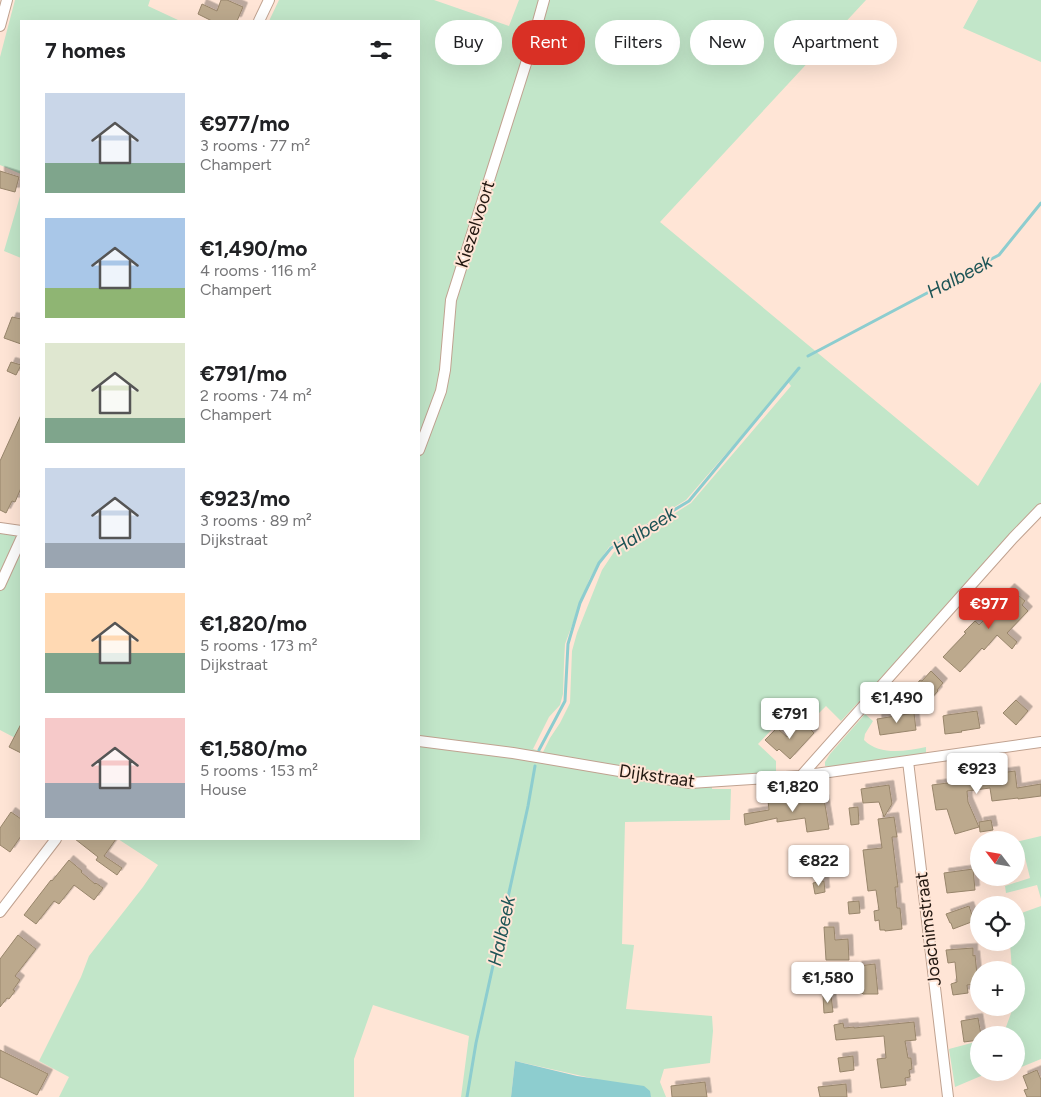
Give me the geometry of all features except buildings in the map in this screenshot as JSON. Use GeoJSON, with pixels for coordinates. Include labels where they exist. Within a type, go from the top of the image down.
{"type":"FeatureCollection","features":[{"type":"Feature","properties":{"kind":"street"},"geometry":{"type":"LineString","coordinates":[[0,26],[7,0]]}},
{"type":"Feature","properties":{"kind":"street"},"geometry":{"type":"LineString","coordinates":[[259,20],[269,0]]}},
{"type":"Feature","properties":{"kind":"street","name":"Kiezelvoort"},"geometry":{"type":"LineString","coordinates":[[420,447],[441,391],[445,370],[451,300],[544,0]]}},
{"type":"Feature","properties":{"kind":"street"},"geometry":{"type":"LineString","coordinates":[[802,776],[1041,509]]}},
{"type":"Feature","properties":{"kind":"street"},"geometry":{"type":"LineString","coordinates":[[0,528],[20,532]]}},
{"type":"Feature","properties":{"kind":"street"},"geometry":{"type":"LineString","coordinates":[[0,585],[20,541]]}},
{"type":"Feature","properties":{"kind":"street","name":"Dijkstraat"},"geometry":{"type":"LineString","coordinates":[[420,741],[512,753],[690,783],[802,776],[1041,742]]}},
{"type":"Feature","properties":{"kind":"street","name":"Joachimstraat"},"geometry":{"type":"LineString","coordinates":[[908,761],[948,1097]]}},
{"type":"Feature","properties":{"kind":"street"},"geometry":{"type":"LineString","coordinates":[[0,912],[55,840]]}},
{"type":"Feature","properties":{"kind":"green space"},"geometry":{"type":"Polygon","coordinates":[[[15,0],[150,0],[148,6],[178,20],[20,20],[20,174],[0,165],[0,57],[15,0]]]}},
{"type":"Feature","properties":{"kind":"green space"},"geometry":{"type":"Polygon","coordinates":[[[279,0],[434,0],[492,20],[435,20],[435,65],[502,65],[502,24],[509,26],[519,0],[866,0],[847,20],[774,20],[774,65],[806,65],[660,222],[978,486],[1041,382],[1041,503],[841,721],[826,706],[815,717],[808,710],[789,729],[780,721],[758,744],[776,761],[776,774],[712,776],[712,789],[731,789],[730,820],[625,822],[622,944],[634,945],[626,1009],[712,1016],[713,1031],[710,1063],[664,1069],[660,1082],[666,1097],[651,1097],[649,1091],[515,1061],[511,1097],[461,1097],[469,1036],[373,1005],[354,1059],[354,1097],[59,1097],[69,1077],[39,1061],[81,977],[89,956],[158,865],[120,840],[420,840],[420,20],[269,20],[279,0]],[[788,382],[686,500],[609,547],[589,580],[565,644],[563,694],[560,705],[549,717],[533,749],[543,752],[570,703],[572,651],[577,633],[602,570],[614,552],[691,503],[791,386],[788,382]]]}},
{"type":"Feature","properties":{"kind":"green space"},"geometry":{"type":"Polygon","coordinates":[[[978,0],[1041,0],[1041,62],[963,28],[978,0]]]}},
{"type":"Feature","properties":{"kind":"green space"},"geometry":{"type":"Polygon","coordinates":[[[20,196],[20,258],[4,251],[20,196]]]}},
{"type":"Feature","properties":{"kind":"green space"},"geometry":{"type":"Polygon","coordinates":[[[0,526],[20,532],[20,740],[0,730],[0,526]]]}},
{"type":"Feature","properties":{"kind":"green space"},"geometry":{"type":"Polygon","coordinates":[[[865,714],[873,721],[865,734],[864,740],[870,745],[894,751],[926,747],[926,753],[832,767],[825,766],[825,762],[830,754],[865,714]]]}},
{"type":"Feature","properties":{"kind":"green space"},"geometry":{"type":"Polygon","coordinates":[[[1041,836],[1041,899],[1037,885],[1006,893],[1005,886],[1025,886],[1025,880],[1030,878],[1025,857],[1025,840],[1041,836]]]}},
{"type":"Feature","properties":{"kind":"green space"},"geometry":{"type":"Polygon","coordinates":[[[1041,906],[1041,1059],[1025,1066],[1025,1026],[1006,1026],[1010,1016],[1025,1016],[1025,961],[1011,961],[1011,951],[1025,951],[1025,912],[1041,906]]]}},
{"type":"Feature","properties":{"kind":"green space"},"geometry":{"type":"Polygon","coordinates":[[[970,1043],[970,1081],[955,1087],[949,1049],[970,1043]]]}},
{"type":"Feature","properties":{"kind":"water"},"geometry":{"type":"Polygon","coordinates":[[[515,1061],[577,1076],[644,1086],[650,1091],[651,1097],[511,1097],[515,1061]]]}},
{"type":"Feature","properties":{"kind":"waterway","name":"Halbeek"},"geometry":{"type":"LineString","coordinates":[[808,356],[999,255],[1041,203]]}},
{"type":"Feature","properties":{"kind":"waterway","name":"Halbeek"},"geometry":{"type":"LineString","coordinates":[[539,750],[565,701],[568,644],[580,603],[599,563],[611,548],[689,501],[799,368]]}},
{"type":"Feature","properties":{"kind":"waterway","name":"Halbeek"},"geometry":{"type":"LineString","coordinates":[[467,1097],[476,1043],[535,766]]}}]}
